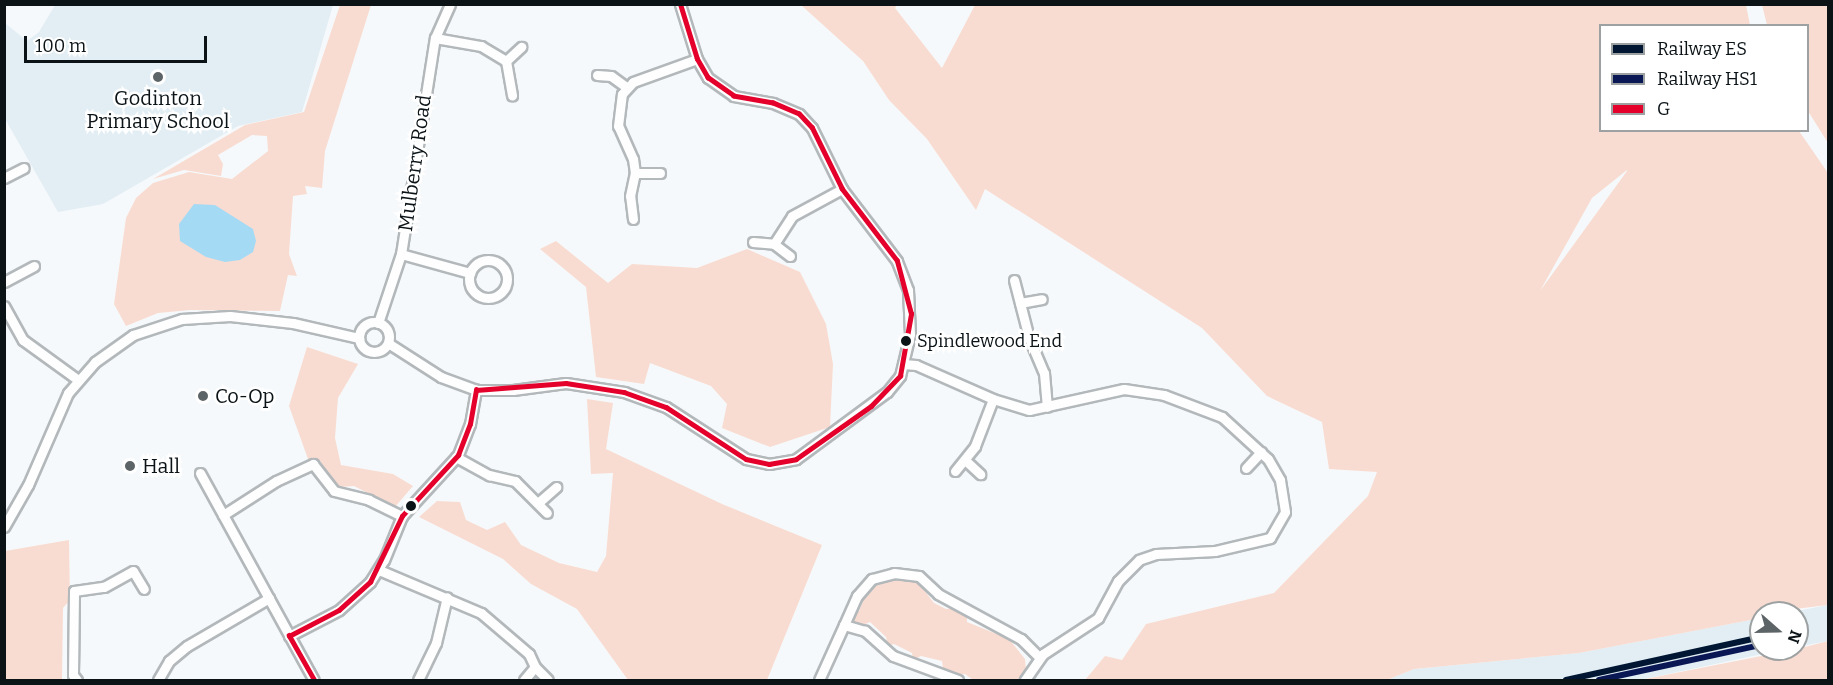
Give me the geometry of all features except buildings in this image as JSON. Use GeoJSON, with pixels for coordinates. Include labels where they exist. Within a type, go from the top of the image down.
{"type":"FeatureCollection","features":[{"type":"Feature","properties":{"kind":"street","name":"Mulberry Road"},"geometry":{"type":"LineString","coordinates":[[378,323],[401,254],[435,38],[450,4]]}},
{"type":"Feature","properties":{"kind":"street"},"geometry":{"type":"LineString","coordinates":[[359,338],[365,326],[378,323],[386,328],[388,343],[441,377],[476,390],[513,390],[566,383],[609,388],[666,407],[746,459],[785,463],[871,406],[900,376],[911,314],[903,275],[842,189],[812,128],[799,114],[773,103],[724,92],[708,78],[697,60],[680,4]]}},
{"type":"Feature","properties":{"kind":"street"},"geometry":{"type":"LineString","coordinates":[[435,38],[480,46],[506,60]]}},
{"type":"Feature","properties":{"kind":"street"},"geometry":{"type":"LineString","coordinates":[[506,60],[521,47]]}},
{"type":"Feature","properties":{"kind":"street"},"geometry":{"type":"LineString","coordinates":[[506,60],[512,95]]}},
{"type":"Feature","properties":{"kind":"street"},"geometry":{"type":"LineString","coordinates":[[626,87],[697,60]]}},
{"type":"Feature","properties":{"kind":"street"},"geometry":{"type":"LineString","coordinates":[[597,75],[610,76],[626,87]]}},
{"type":"Feature","properties":{"kind":"street"},"geometry":{"type":"LineString","coordinates":[[626,87],[619,108],[618,126],[635,173],[630,196],[633,219]]}},
{"type":"Feature","properties":{"kind":"street"},"geometry":{"type":"LineString","coordinates":[[4,178],[24,168]]}},
{"type":"Feature","properties":{"kind":"street"},"geometry":{"type":"LineString","coordinates":[[635,173],[660,173]]}},
{"type":"Feature","properties":{"kind":"street"},"geometry":{"type":"LineString","coordinates":[[774,244],[792,216],[842,189]]}},
{"type":"Feature","properties":{"kind":"street"},"geometry":{"type":"LineString","coordinates":[[753,242],[774,244],[790,256]]}},
{"type":"Feature","properties":{"kind":"street"},"geometry":{"type":"LineString","coordinates":[[401,254],[470,273]]}},
{"type":"Feature","properties":{"kind":"street"},"geometry":{"type":"LineString","coordinates":[[495,261],[507,275],[505,287],[494,297],[478,295],[471,286],[470,273],[477,263],[495,261]]}},
{"type":"Feature","properties":{"kind":"street"},"geometry":{"type":"LineString","coordinates":[[4,282],[34,266]]}},
{"type":"Feature","properties":{"kind":"street"},"geometry":{"type":"LineString","coordinates":[[1014,280],[1044,373],[1047,407]]}},
{"type":"Feature","properties":{"kind":"street"},"geometry":{"type":"LineString","coordinates":[[1020,303],[1042,299]]}},
{"type":"Feature","properties":{"kind":"street"},"geometry":{"type":"LineString","coordinates":[[4,306],[23,340],[78,380]]}},
{"type":"Feature","properties":{"kind":"street"},"geometry":{"type":"LineString","coordinates":[[4,527],[28,485],[60,407],[78,380],[121,342],[182,319],[230,316],[293,323],[359,338]]}},
{"type":"Feature","properties":{"kind":"street"},"geometry":{"type":"LineString","coordinates":[[359,338],[363,347],[372,351],[388,343]]}},
{"type":"Feature","properties":{"kind":"street"},"geometry":{"type":"LineString","coordinates":[[903,364],[916,365],[993,399],[1024,409],[1047,407],[1102,391],[1151,391],[1222,417],[1265,455],[1280,480],[1285,505],[1282,522],[1270,538],[1215,551],[1169,552],[1139,560],[1118,581],[1098,618],[1039,657],[1025,681]]}},
{"type":"Feature","properties":{"kind":"street"},"geometry":{"type":"LineString","coordinates":[[289,636],[348,603],[379,570],[402,516],[456,457],[470,424],[476,390]]}},
{"type":"Feature","properties":{"kind":"street"},"geometry":{"type":"LineString","coordinates":[[955,471],[975,446],[993,399]]}},
{"type":"Feature","properties":{"kind":"street"},"geometry":{"type":"LineString","coordinates":[[1246,468],[1265,455]]}},
{"type":"Feature","properties":{"kind":"street"},"geometry":{"type":"LineString","coordinates":[[456,457],[489,475],[515,481],[548,513]]}},
{"type":"Feature","properties":{"kind":"street"},"geometry":{"type":"LineString","coordinates":[[965,460],[980,474]]}},
{"type":"Feature","properties":{"kind":"street"},"geometry":{"type":"LineString","coordinates":[[223,515],[276,481],[313,464],[334,491],[369,500],[402,516]]}},
{"type":"Feature","properties":{"kind":"street"},"geometry":{"type":"LineString","coordinates":[[200,473],[314,681]]}},
{"type":"Feature","properties":{"kind":"street"},"geometry":{"type":"LineString","coordinates":[[539,502],[556,488]]}},
{"type":"Feature","properties":{"kind":"street"},"geometry":{"type":"LineString","coordinates":[[379,570],[447,597],[493,622],[529,654],[535,667],[548,681]]}},
{"type":"Feature","properties":{"kind":"street"},"geometry":{"type":"LineString","coordinates":[[77,681],[73,675],[75,591],[104,587],[133,571],[144,589]]}},
{"type":"Feature","properties":{"kind":"street"},"geometry":{"type":"LineString","coordinates":[[819,681],[857,596],[872,579],[894,573],[919,576],[938,594],[1021,639],[1039,657]]}},
{"type":"Feature","properties":{"kind":"street"},"geometry":{"type":"LineString","coordinates":[[418,681],[436,643],[447,597]]}},
{"type":"Feature","properties":{"kind":"street"},"geometry":{"type":"LineString","coordinates":[[158,681],[169,661],[187,646],[268,598]]}},
{"type":"Feature","properties":{"kind":"street"},"geometry":{"type":"LineString","coordinates":[[844,625],[869,634],[893,656],[958,681]]}},
{"type":"Feature","properties":{"kind":"street"},"geometry":{"type":"LineString","coordinates":[[524,681],[535,667]]}},
{"type":"Feature","properties":{"kind":"shaded area","name":"Godinton Primary School"},"geometry":{"type":"Polygon","coordinates":[[[55,5],[333,5],[302,112],[238,126],[103,204],[58,212],[4,117],[5,23],[27,41],[39,32],[55,5]]]}},
{"type":"Feature","properties":{"kind":"shaded area"},"geometry":{"type":"Polygon","coordinates":[[[340,5],[371,5],[325,151],[322,188],[305,186],[307,194],[293,196],[289,254],[297,276],[288,275],[280,311],[190,310],[158,313],[126,326],[114,304],[126,218],[136,198],[153,183],[189,172],[232,179],[268,151],[267,136],[252,135],[218,155],[223,164],[221,176],[184,170],[153,179],[245,125],[304,112],[340,5]]]}},
{"type":"Feature","properties":{"kind":"shaded area"},"geometry":{"type":"Polygon","coordinates":[[[801,5],[897,5],[895,8],[942,68],[975,5],[1746,5],[1750,24],[1599,24],[1599,132],[1800,132],[1828,173],[1828,605],[1809,607],[1809,601],[1749,601],[1749,620],[1579,653],[1414,669],[1387,680],[1085,680],[1105,656],[1122,660],[1146,624],[1274,593],[1368,496],[1377,472],[1329,469],[1322,422],[1267,396],[1202,328],[985,189],[976,210],[927,139],[889,100],[863,61],[801,5]],[[1627,170],[1592,198],[1540,291],[1627,170]]]}},
{"type":"Feature","properties":{"kind":"shaded area"},"geometry":{"type":"Polygon","coordinates":[[[1762,5],[1828,5],[1828,143],[1809,113],[1809,24],[1767,24],[1762,5]]]}},
{"type":"Feature","properties":{"kind":"shaded area"},"geometry":{"type":"Polygon","coordinates":[[[556,241],[608,283],[632,264],[697,268],[747,249],[800,272],[826,324],[833,364],[830,427],[770,447],[722,428],[727,404],[711,386],[650,363],[644,384],[596,377],[586,287],[540,249],[556,241]]]}},
{"type":"Feature","properties":{"kind":"shaded area"},"geometry":{"type":"Polygon","coordinates":[[[307,347],[358,364],[338,398],[335,438],[341,465],[393,474],[413,486],[395,507],[354,486],[338,487],[320,461],[308,459],[289,406],[307,347]]]}},
{"type":"Feature","properties":{"kind":"shaded area"},"geometry":{"type":"Polygon","coordinates":[[[587,399],[613,403],[606,449],[722,504],[822,545],[767,680],[628,680],[577,609],[531,584],[503,559],[419,517],[437,501],[460,502],[466,520],[487,530],[505,522],[521,545],[559,563],[597,572],[606,556],[613,473],[591,474],[587,399]]]}},
{"type":"Feature","properties":{"kind":"shaded area"},"geometry":{"type":"Polygon","coordinates":[[[69,540],[70,600],[63,608],[62,679],[5,680],[5,551],[69,540]]]}},
{"type":"Feature","properties":{"kind":"shaded area"},"geometry":{"type":"Polygon","coordinates":[[[908,580],[918,582],[934,603],[946,609],[954,608],[967,617],[967,622],[1009,639],[1025,659],[1026,671],[1021,680],[973,680],[965,674],[958,675],[943,668],[942,661],[921,656],[913,660],[912,653],[894,644],[888,646],[886,637],[870,622],[863,625],[853,621],[853,613],[859,611],[866,593],[880,582],[908,580]]]}},
{"type":"Feature","properties":{"kind":"shaded area"},"geometry":{"type":"Polygon","coordinates":[[[1828,605],[1828,641],[1809,645],[1809,609],[1828,605]]]}},
{"type":"Feature","properties":{"kind":"shaded area"},"geometry":{"type":"Polygon","coordinates":[[[1749,620],[1749,657],[1640,680],[1387,680],[1414,669],[1579,653],[1749,620]]]}},
{"type":"Feature","properties":{"kind":"shaded area"},"geometry":{"type":"Polygon","coordinates":[[[1828,641],[1828,680],[1640,680],[1749,658],[1749,661],[1809,661],[1809,646],[1828,641]]]}},
{"type":"Feature","properties":{"kind":"water"},"geometry":{"type":"Polygon","coordinates":[[[194,204],[215,205],[253,229],[256,241],[253,252],[240,260],[225,262],[206,257],[180,241],[179,224],[194,204]]]}},
{"type":"Feature","properties":{"kind":"rail line","name":"ES"},"geometry":{"type":"LineString","coordinates":[[1566,680],[1749,640]]}},
{"type":"Feature","properties":{"kind":"rail line","name":"HS1"},"geometry":{"type":"LineString","coordinates":[[1599,680],[1749,648]]}},
{"type":"Feature","properties":{"kind":"transit line","name":"G"},"geometry":{"type":"LineString","coordinates":[[314,680],[289,636],[339,610],[370,582],[402,516],[458,455],[470,424],[476,390],[566,383],[624,392],[666,407],[746,459],[769,464],[796,459],[871,406],[900,376],[911,314],[897,261],[842,189],[812,128],[799,114],[773,103],[734,96],[708,78],[697,59],[680,4]]}},
{"type":"Feature","properties":{"kind":"place","name":"Godinton Primary School"},"geometry":{"type":"Point","coordinates":[158,77]}},
{"type":"Feature","properties":{"kind":"place","name":"Spindlewood End"},"geometry":{"type":"Point","coordinates":[906,341]}},
{"type":"Feature","properties":{"kind":"place","name":"Co-Op"},"geometry":{"type":"Point","coordinates":[203,396]}},
{"type":"Feature","properties":{"kind":"place","name":"Hall"},"geometry":{"type":"Point","coordinates":[130,466]}}]}
